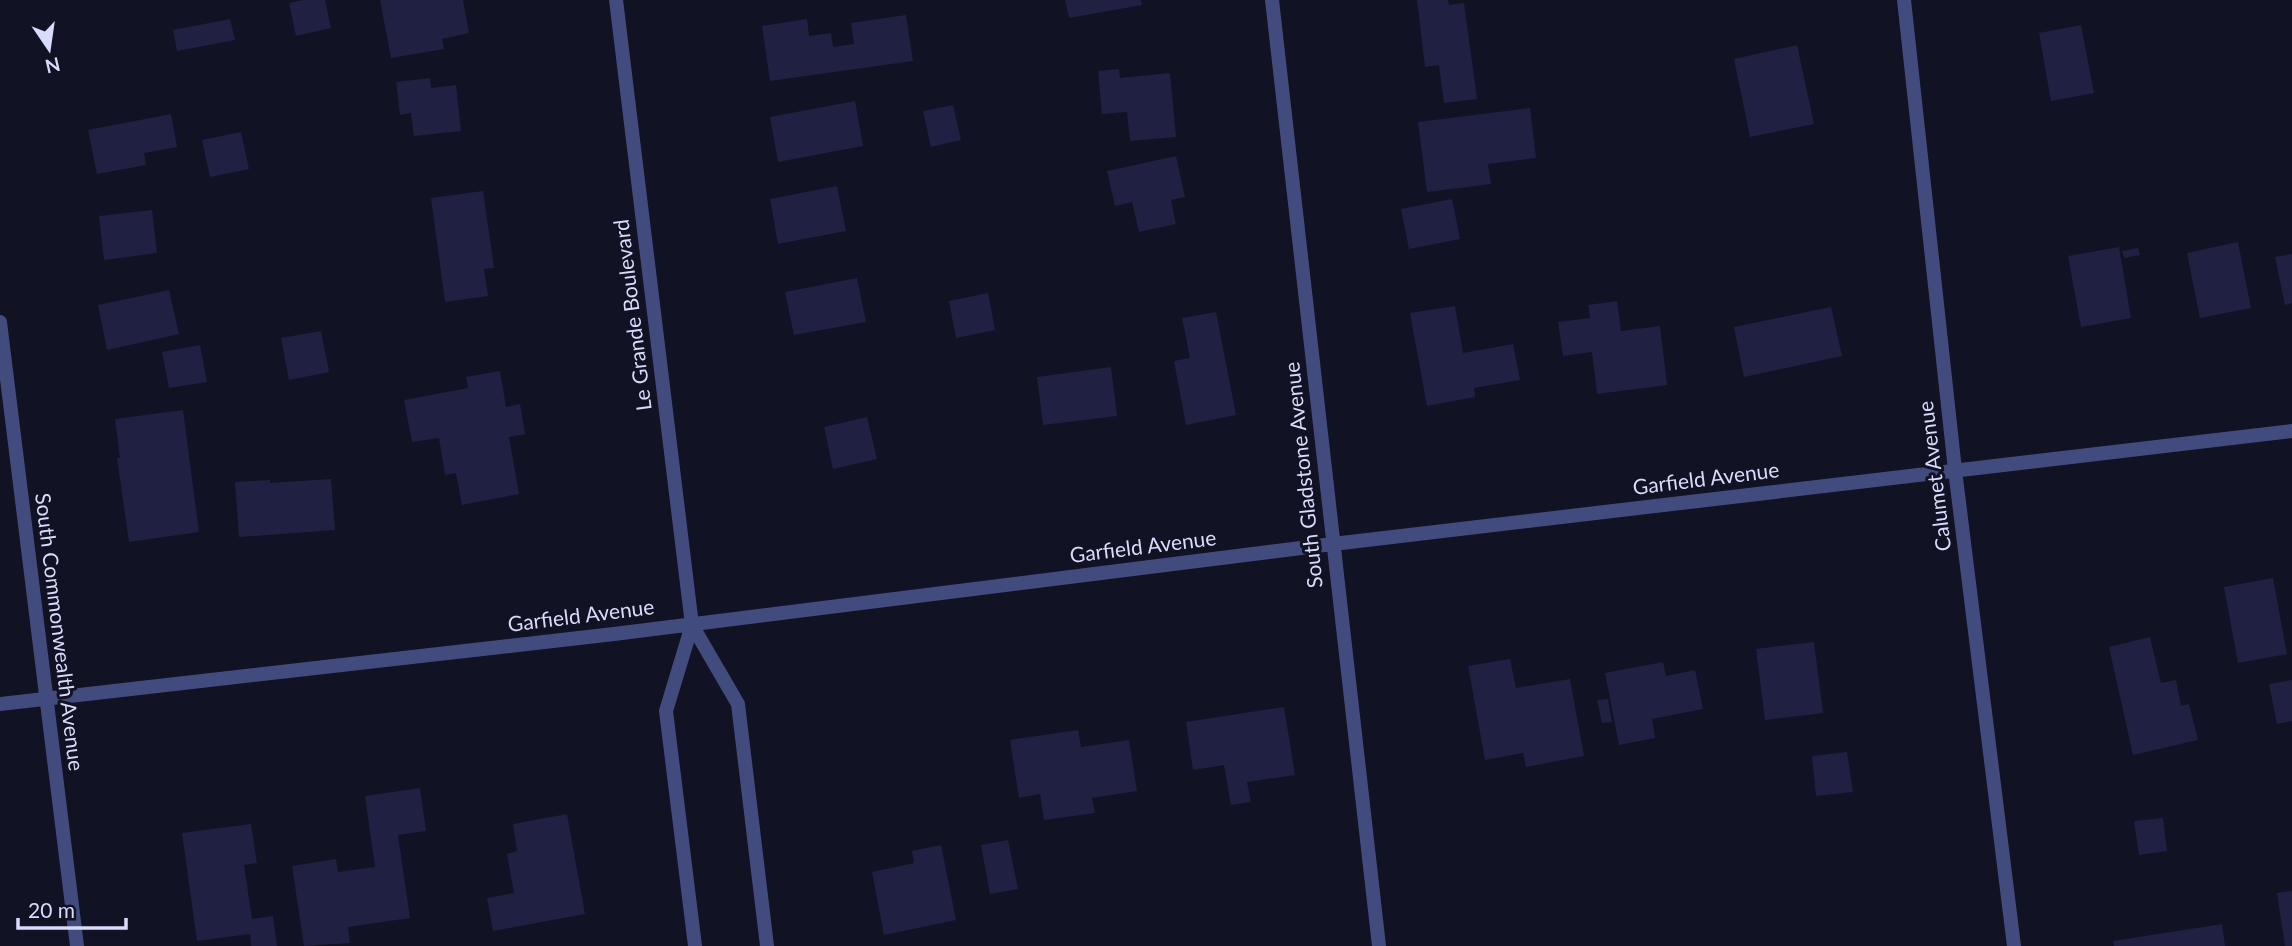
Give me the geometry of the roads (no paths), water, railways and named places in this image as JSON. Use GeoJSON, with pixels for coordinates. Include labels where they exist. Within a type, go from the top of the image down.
{"type":"FeatureCollection","features":[{"type":"Feature","properties":{"kind":"street","name":"Le Grande Boulevard"},"geometry":{"type":"LineString","coordinates":[[616,0],[692,625],[738,704],[767,946]]}},
{"type":"Feature","properties":{"kind":"street","name":"South Gladstone Avenue"},"geometry":{"type":"LineString","coordinates":[[1272,0],[1379,946]]}},
{"type":"Feature","properties":{"kind":"street","name":"Calumet Avenue"},"geometry":{"type":"LineString","coordinates":[[1904,0],[1955,470],[2014,946]]}},
{"type":"Feature","properties":{"kind":"street","name":"South Commonwealth Avenue"},"geometry":{"type":"LineString","coordinates":[[0,322],[77,946]]}},
{"type":"Feature","properties":{"kind":"street","name":"Garfield Avenue"},"geometry":{"type":"LineString","coordinates":[[0,704],[692,625],[1333,544],[2292,431]]}},
{"type":"Feature","properties":{"kind":"street","name":"Le Grande Boulevard"},"geometry":{"type":"LineString","coordinates":[[692,625],[666,710],[695,946]]}}]}
